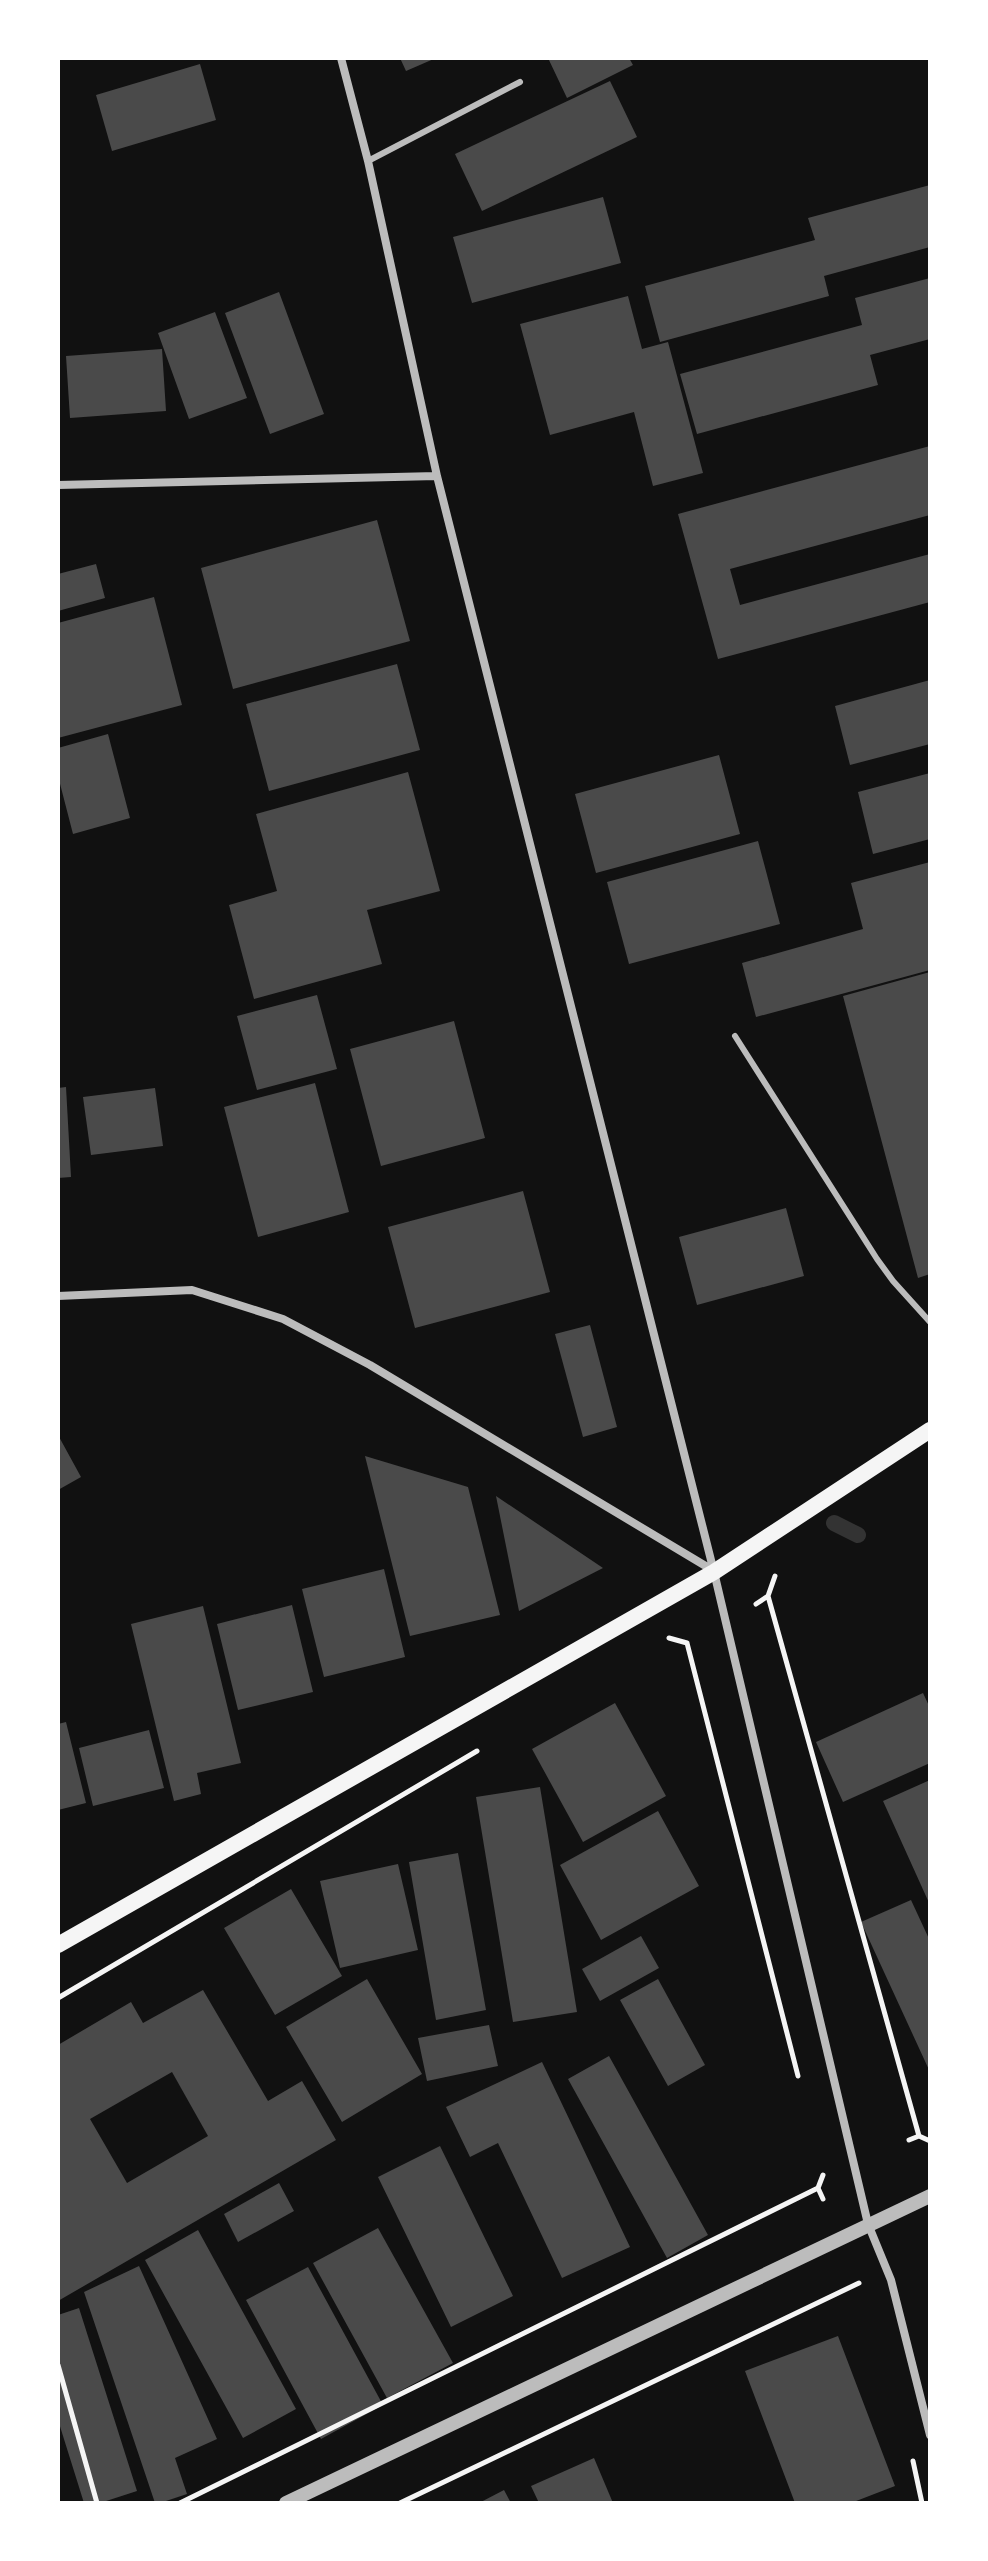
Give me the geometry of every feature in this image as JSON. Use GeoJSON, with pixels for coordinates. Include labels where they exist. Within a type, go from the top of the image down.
{"type":"FeatureCollection","features":[{"type":"Feature","properties":{"kind":"main road"},"geometry":{"type":"LineString","coordinates":[[58,1945],[714,1572],[930,1430]]}},
{"type":"Feature","properties":{"kind":"street"},"geometry":{"type":"LineString","coordinates":[[341,58],[368,161],[437,476],[714,1572],[868,2224],[891,2280],[930,2435]]}},
{"type":"Feature","properties":{"kind":"street"},"geometry":{"type":"LineString","coordinates":[[58,485],[437,476]]}},
{"type":"Feature","properties":{"kind":"street"},"geometry":{"type":"LineString","coordinates":[[58,1296],[192,1290],[283,1319],[383,1372],[714,1572]]}},
{"type":"Feature","properties":{"kind":"street"},"geometry":{"type":"LineString","coordinates":[[286,2503],[930,2196]]}},
{"type":"Feature","properties":{"kind":"lane"},"geometry":{"type":"LineString","coordinates":[[368,161],[520,82]]}},
{"type":"Feature","properties":{"kind":"lane"},"geometry":{"type":"LineString","coordinates":[[735,1036],[877,1259],[930,1322]]}},
{"type":"Feature","properties":{"kind":"path"},"geometry":{"type":"LineString","coordinates":[[756,1604],[768,1596],[919,2136]]}},
{"type":"Feature","properties":{"kind":"path"},"geometry":{"type":"LineString","coordinates":[[668,1638],[687,1643],[696,1638]]}},
{"type":"Feature","properties":{"kind":"path"},"geometry":{"type":"LineString","coordinates":[[687,1643],[800,2085]]}},
{"type":"Feature","properties":{"kind":"path"},"geometry":{"type":"LineString","coordinates":[[58,1998],[478,1750]]}},
{"type":"Feature","properties":{"kind":"path"},"geometry":{"type":"LineString","coordinates":[[909,2140],[919,2136],[928,2140]]}},
{"type":"Feature","properties":{"kind":"path"},"geometry":{"type":"LineString","coordinates":[[180,2503],[819,2185],[823,2176],[819,2161]]}},
{"type":"Feature","properties":{"kind":"path"},"geometry":{"type":"LineString","coordinates":[[819,2185],[823,2199]]}},
{"type":"Feature","properties":{"kind":"path"},"geometry":{"type":"LineString","coordinates":[[400,2503],[862,2282],[867,2285]]}},
{"type":"Feature","properties":{"kind":"path"},"geometry":{"type":"LineString","coordinates":[[58,2365],[97,2503]]}},
{"type":"Feature","properties":{"kind":"building"},"geometry":{"type":"Polygon","coordinates":[[[400,58],[436,58],[406,71],[400,58]]]}},
{"type":"Feature","properties":{"kind":"building"},"geometry":{"type":"Polygon","coordinates":[[[548,58],[629,58],[633,65],[567,98],[548,58]]]}},
{"type":"Feature","properties":{"kind":"building"},"geometry":{"type":"Polygon","coordinates":[[[200,64],[216,120],[112,151],[96,95],[200,64]]]}},
{"type":"Feature","properties":{"kind":"building"},"geometry":{"type":"Polygon","coordinates":[[[610,81],[637,137],[482,211],[455,154],[610,81]]]}},
{"type":"Feature","properties":{"kind":"building"},"geometry":{"type":"Polygon","coordinates":[[[930,185],[930,247],[824,276],[829,296],[660,342],[645,286],[815,240],[808,218],[930,185]]]}},
{"type":"Feature","properties":{"kind":"building"},"geometry":{"type":"Polygon","coordinates":[[[603,197],[621,263],[472,303],[453,237],[603,197]]]}},
{"type":"Feature","properties":{"kind":"building"},"geometry":{"type":"Polygon","coordinates":[[[930,278],[930,339],[870,355],[878,385],[697,434],[680,374],[862,325],[855,298],[930,278]]]}},
{"type":"Feature","properties":{"kind":"building"},"geometry":{"type":"Polygon","coordinates":[[[279,292],[324,414],[270,434],[225,313],[279,292]]]}},
{"type":"Feature","properties":{"kind":"building"},"geometry":{"type":"Polygon","coordinates":[[[628,296],[642,349],[668,342],[703,473],[653,486],[634,412],[550,435],[520,324],[628,296]]]}},
{"type":"Feature","properties":{"kind":"building"},"geometry":{"type":"Polygon","coordinates":[[[215,312],[247,398],[189,419],[158,333],[215,312]]]}},
{"type":"Feature","properties":{"kind":"building"},"geometry":{"type":"Polygon","coordinates":[[[162,349],[166,411],[70,418],[66,356],[162,349]]]}},
{"type":"Feature","properties":{"kind":"building"},"geometry":{"type":"Polygon","coordinates":[[[930,446],[930,515],[730,569],[740,605],[930,554],[930,602],[718,659],[678,514],[930,446]]]}},
{"type":"Feature","properties":{"kind":"building"},"geometry":{"type":"Polygon","coordinates":[[[377,520],[410,641],[233,689],[201,568],[377,520]]]}},
{"type":"Feature","properties":{"kind":"building"},"geometry":{"type":"Polygon","coordinates":[[[96,564],[105,598],[58,611],[58,574],[96,564]]]}},
{"type":"Feature","properties":{"kind":"building"},"geometry":{"type":"Polygon","coordinates":[[[154,597],[182,705],[58,738],[58,623],[154,597]]]}},
{"type":"Feature","properties":{"kind":"building"},"geometry":{"type":"Polygon","coordinates":[[[397,664],[420,750],[269,791],[246,704],[397,664]]]}},
{"type":"Feature","properties":{"kind":"building"},"geometry":{"type":"Polygon","coordinates":[[[930,680],[930,744],[850,765],[835,706],[930,680]]]}},
{"type":"Feature","properties":{"kind":"building"},"geometry":{"type":"Polygon","coordinates":[[[108,734],[130,818],[73,834],[58,776],[58,748],[108,734]]]}},
{"type":"Feature","properties":{"kind":"building"},"geometry":{"type":"Polygon","coordinates":[[[719,755],[740,834],[596,873],[575,794],[719,755]]]}},
{"type":"Feature","properties":{"kind":"building"},"geometry":{"type":"Polygon","coordinates":[[[408,772],[440,891],[367,910],[382,964],[254,999],[229,905],[277,891],[256,814],[408,772]]]}},
{"type":"Feature","properties":{"kind":"building"},"geometry":{"type":"Polygon","coordinates":[[[930,773],[930,839],[873,854],[858,792],[930,773]]]}},
{"type":"Feature","properties":{"kind":"building"},"geometry":{"type":"Polygon","coordinates":[[[758,841],[780,924],[629,964],[607,882],[758,841]]]}},
{"type":"Feature","properties":{"kind":"building"},"geometry":{"type":"Polygon","coordinates":[[[930,862],[930,970],[756,1017],[742,963],[863,929],[851,883],[930,862]]]}},
{"type":"Feature","properties":{"kind":"building"},"geometry":{"type":"Polygon","coordinates":[[[930,972],[930,1274],[918,1278],[843,996],[930,972]]]}},
{"type":"Feature","properties":{"kind":"building"},"geometry":{"type":"Polygon","coordinates":[[[317,995],[337,1069],[257,1090],[237,1016],[317,995]]]}},
{"type":"Feature","properties":{"kind":"building"},"geometry":{"type":"Polygon","coordinates":[[[454,1021],[485,1138],[381,1166],[350,1049],[454,1021]]]}},
{"type":"Feature","properties":{"kind":"building"},"geometry":{"type":"Polygon","coordinates":[[[315,1083],[349,1212],[258,1237],[224,1107],[315,1083]]]}},
{"type":"Feature","properties":{"kind":"building"},"geometry":{"type":"Polygon","coordinates":[[[66,1087],[71,1177],[58,1178],[58,1088],[66,1087]]]}},
{"type":"Feature","properties":{"kind":"building"},"geometry":{"type":"Polygon","coordinates":[[[155,1088],[163,1146],[91,1155],[83,1097],[155,1088]]]}},
{"type":"Feature","properties":{"kind":"building"},"geometry":{"type":"Polygon","coordinates":[[[523,1191],[550,1292],[415,1328],[388,1227],[523,1191]]]}},
{"type":"Feature","properties":{"kind":"building"},"geometry":{"type":"Polygon","coordinates":[[[786,1208],[804,1276],[697,1305],[679,1237],[786,1208]]]}},
{"type":"Feature","properties":{"kind":"building"},"geometry":{"type":"Polygon","coordinates":[[[590,1325],[617,1427],[583,1437],[555,1334],[590,1325]]]}},
{"type":"Feature","properties":{"kind":"building"},"geometry":{"type":"Polygon","coordinates":[[[58,1435],[81,1477],[58,1490],[58,1435]]]}},
{"type":"Feature","properties":{"kind":"building"},"geometry":{"type":"Polygon","coordinates":[[[365,1456],[468,1487],[500,1615],[410,1636],[365,1456]]]}},
{"type":"Feature","properties":{"kind":"building"},"geometry":{"type":"Polygon","coordinates":[[[496,1496],[603,1568],[519,1611],[496,1496]]]}},
{"type":"Feature","properties":{"kind":"building"},"geometry":{"type":"Polygon","coordinates":[[[384,1569],[405,1657],[324,1677],[302,1589],[384,1569]]]}},
{"type":"Feature","properties":{"kind":"building"},"geometry":{"type":"Polygon","coordinates":[[[292,1605],[313,1692],[238,1710],[217,1624],[292,1605]]]}},
{"type":"Feature","properties":{"kind":"building"},"geometry":{"type":"Polygon","coordinates":[[[203,1606],[241,1763],[197,1773],[201,1794],[174,1801],[131,1624],[203,1606]]]}},
{"type":"Feature","properties":{"kind":"building"},"geometry":{"type":"Polygon","coordinates":[[[923,1693],[930,1708],[930,1763],[843,1802],[816,1742],[923,1693]]]}},
{"type":"Feature","properties":{"kind":"building"},"geometry":{"type":"Polygon","coordinates":[[[615,1703],[666,1796],[583,1842],[532,1749],[615,1703]]]}},
{"type":"Feature","properties":{"kind":"building"},"geometry":{"type":"Polygon","coordinates":[[[66,1722],[86,1803],[58,1810],[58,1724],[66,1722]]]}},
{"type":"Feature","properties":{"kind":"building"},"geometry":{"type":"Polygon","coordinates":[[[149,1730],[164,1788],[93,1806],[79,1748],[149,1730]]]}},
{"type":"Feature","properties":{"kind":"building"},"geometry":{"type":"Polygon","coordinates":[[[930,1780],[930,1905],[883,1801],[930,1780]]]}},
{"type":"Feature","properties":{"kind":"building"},"geometry":{"type":"Polygon","coordinates":[[[540,1787],[577,2012],[513,2022],[476,1797],[540,1787]]]}},
{"type":"Feature","properties":{"kind":"building"},"geometry":{"type":"Polygon","coordinates":[[[658,1811],[699,1886],[601,1940],[560,1865],[658,1811]]]}},
{"type":"Feature","properties":{"kind":"building"},"geometry":{"type":"Polygon","coordinates":[[[458,1853],[486,2010],[436,2020],[409,1862],[458,1853]]]}},
{"type":"Feature","properties":{"kind":"building"},"geometry":{"type":"Polygon","coordinates":[[[398,1864],[418,1950],[340,1968],[320,1881],[398,1864]]]}},
{"type":"Feature","properties":{"kind":"building"},"geometry":{"type":"Polygon","coordinates":[[[291,1889],[342,1976],[275,2015],[224,1928],[291,1889]]]}},
{"type":"Feature","properties":{"kind":"building"},"geometry":{"type":"Polygon","coordinates":[[[911,1900],[930,1941],[930,2072],[861,1922],[911,1900]]]}},
{"type":"Feature","properties":{"kind":"building"},"geometry":{"type":"Polygon","coordinates":[[[641,1936],[659,1968],[600,2001],[582,1969],[641,1936]]]}},
{"type":"Feature","properties":{"kind":"building"},"geometry":{"type":"Polygon","coordinates":[[[367,1979],[422,2074],[342,2122],[286,2027],[367,1979]]]}},
{"type":"Feature","properties":{"kind":"building"},"geometry":{"type":"Polygon","coordinates":[[[658,1979],[705,2065],[668,2086],[620,2000],[658,1979]]]}},
{"type":"Feature","properties":{"kind":"building"},"geometry":{"type":"Polygon","coordinates":[[[203,1990],[268,2101],[302,2081],[336,2140],[58,2301],[58,2045],[131,2002],[143,2023],[203,1990]],[[172,2072],[90,2119],[127,2183],[208,2136],[172,2072]]]}},
{"type":"Feature","properties":{"kind":"building"},"geometry":{"type":"Polygon","coordinates":[[[489,2025],[498,2066],[427,2081],[418,2038],[489,2025]]]}},
{"type":"Feature","properties":{"kind":"building"},"geometry":{"type":"Polygon","coordinates":[[[609,2056],[708,2235],[667,2258],[568,2079],[609,2056]]]}},
{"type":"Feature","properties":{"kind":"building"},"geometry":{"type":"Polygon","coordinates":[[[542,2062],[630,2247],[562,2278],[498,2143],[470,2157],[446,2107],[542,2062]]]}},
{"type":"Feature","properties":{"kind":"building"},"geometry":{"type":"Polygon","coordinates":[[[440,2146],[513,2296],[451,2327],[378,2177],[440,2146]]]}},
{"type":"Feature","properties":{"kind":"building"},"geometry":{"type":"Polygon","coordinates":[[[279,2183],[294,2211],[238,2242],[224,2214],[279,2183]]]}},
{"type":"Feature","properties":{"kind":"building"},"geometry":{"type":"Polygon","coordinates":[[[378,2228],[453,2363],[387,2398],[313,2263],[378,2228]]]}},
{"type":"Feature","properties":{"kind":"building"},"geometry":{"type":"Polygon","coordinates":[[[198,2230],[296,2409],[243,2438],[145,2260],[198,2230]]]}},
{"type":"Feature","properties":{"kind":"building"},"geometry":{"type":"Polygon","coordinates":[[[139,2266],[217,2439],[175,2458],[187,2494],[160,2503],[155,2503],[84,2292],[139,2266]]]}},
{"type":"Feature","properties":{"kind":"building"},"geometry":{"type":"Polygon","coordinates":[[[308,2267],[383,2405],[321,2439],[246,2300],[308,2267]]]}},
{"type":"Feature","properties":{"kind":"building"},"geometry":{"type":"Polygon","coordinates":[[[79,2308],[137,2491],[100,2503],[84,2503],[58,2420],[58,2315],[79,2308]]]}},
{"type":"Feature","properties":{"kind":"building"},"geometry":{"type":"Polygon","coordinates":[[[838,2336],[895,2486],[851,2503],[795,2503],[745,2371],[838,2336]]]}},
{"type":"Feature","properties":{"kind":"building"},"geometry":{"type":"Polygon","coordinates":[[[594,2458],[613,2503],[539,2503],[531,2486],[594,2458]]]}},
{"type":"Feature","properties":{"kind":"building"},"geometry":{"type":"Polygon","coordinates":[[[504,2490],[511,2503],[479,2503],[504,2490]]]}},
{"type":"Feature","properties":{"kind":"waterway"},"geometry":{"type":"LineString","coordinates":[[834,1523],[858,1535]]}}]}
